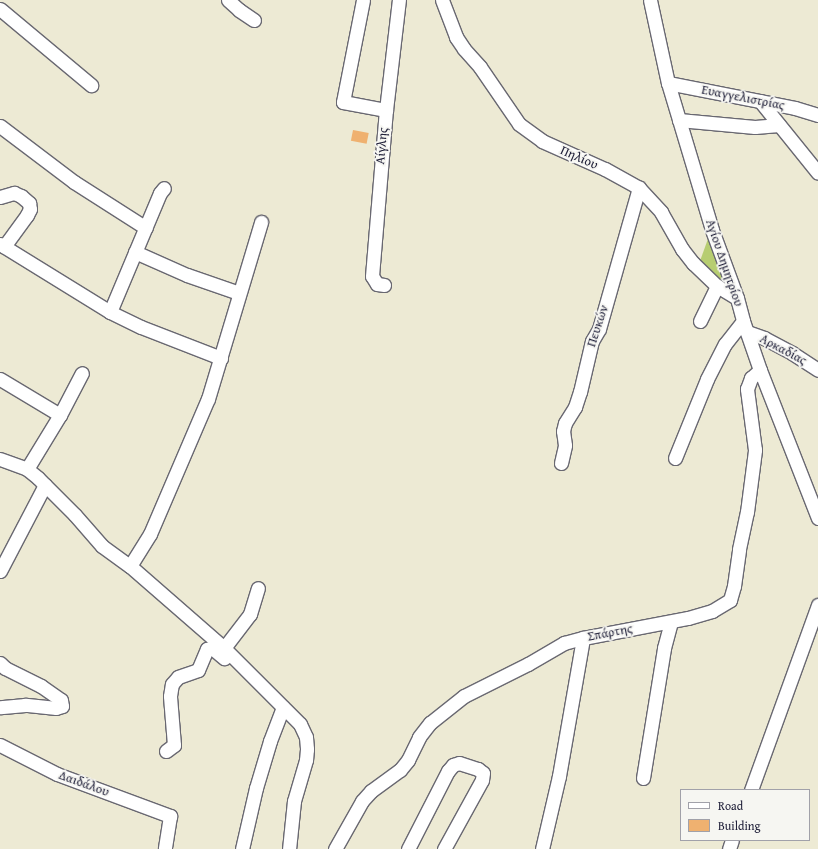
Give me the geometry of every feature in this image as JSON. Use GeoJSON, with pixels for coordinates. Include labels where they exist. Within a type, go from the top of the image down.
{"type":"FeatureCollection","features":[{"type":"Feature","properties":{"kind":"street"},"geometry":{"type":"LineString","coordinates":[[228,0],[239,10],[254,20]]}},
{"type":"Feature","properties":{"kind":"street"},"geometry":{"type":"LineString","coordinates":[[363,0],[343,102],[386,110]]}},
{"type":"Feature","properties":{"kind":"street","name":"Αίγλης"},"geometry":{"type":"LineString","coordinates":[[384,285],[378,284],[372,276],[386,110],[399,0]]}},
{"type":"Feature","properties":{"kind":"street","name":"Πηλίου"},"geometry":{"type":"LineString","coordinates":[[442,0],[456,37],[464,49],[480,67],[519,124],[542,142],[605,169],[639,188],[661,212],[682,249],[693,263],[717,286],[737,298]]}},
{"type":"Feature","properties":{"kind":"street","name":"Αγίου Δημητρίου"},"geometry":{"type":"LineString","coordinates":[[650,0],[668,83],[712,230],[737,298],[760,370],[818,518]]}},
{"type":"Feature","properties":{"kind":"street"},"geometry":{"type":"LineString","coordinates":[[0,8],[91,85]]}},
{"type":"Feature","properties":{"kind":"street","name":"Ευαγγελιστρίας"},"geometry":{"type":"LineString","coordinates":[[668,83],[760,101],[818,115]]}},
{"type":"Feature","properties":{"kind":"street"},"geometry":{"type":"LineString","coordinates":[[760,101],[818,174]]}},
{"type":"Feature","properties":{"kind":"street"},"geometry":{"type":"LineString","coordinates":[[679,120],[755,127],[779,125]]}},
{"type":"Feature","properties":{"kind":"street"},"geometry":{"type":"LineString","coordinates":[[0,126],[74,182],[146,228]]}},
{"type":"Feature","properties":{"kind":"street"},"geometry":{"type":"LineString","coordinates":[[110,312],[160,193],[164,188]]}},
{"type":"Feature","properties":{"kind":"street","name":"Πευκών"},"geometry":{"type":"LineString","coordinates":[[561,463],[565,445],[563,431],[565,423],[575,407],[580,392],[590,351],[599,329],[639,188]]}},
{"type":"Feature","properties":{"kind":"street"},"geometry":{"type":"LineString","coordinates":[[0,197],[14,193],[21,196],[29,203],[30,209],[27,215],[2,245],[110,312],[141,327],[221,358]]}},
{"type":"Feature","properties":{"kind":"street"},"geometry":{"type":"LineString","coordinates":[[130,566],[150,534],[208,400],[260,222]]}},
{"type":"Feature","properties":{"kind":"street"},"geometry":{"type":"LineString","coordinates":[[135,252],[187,275],[240,293]]}},
{"type":"Feature","properties":{"kind":"street"},"geometry":{"type":"LineString","coordinates":[[700,321],[717,286]]}},
{"type":"Feature","properties":{"kind":"street"},"geometry":{"type":"LineString","coordinates":[[675,458],[707,379],[725,344],[745,326]]}},
{"type":"Feature","properties":{"kind":"street","name":"Αρκαδίας"},"geometry":{"type":"LineString","coordinates":[[745,326],[818,370]]}},
{"type":"Feature","properties":{"kind":"street","name":"Σπάρτης"},"geometry":{"type":"LineString","coordinates":[[335,849],[362,801],[371,792],[400,770],[408,760],[419,737],[430,723],[464,696],[528,664],[564,643],[583,638],[672,622],[712,611],[730,600],[734,586],[739,549],[747,512],[755,450],[747,389],[751,378],[760,370]]}},
{"type":"Feature","properties":{"kind":"street"},"geometry":{"type":"LineString","coordinates":[[27,469],[60,415],[82,373]]}},
{"type":"Feature","properties":{"kind":"street"},"geometry":{"type":"LineString","coordinates":[[0,379],[60,415]]}},
{"type":"Feature","properties":{"kind":"street"},"geometry":{"type":"LineString","coordinates":[[0,459],[27,469],[46,485],[75,515],[93,538],[130,566],[224,648],[300,724],[306,737],[307,749],[306,760],[294,801],[289,849]]}},
{"type":"Feature","properties":{"kind":"street"},"geometry":{"type":"LineString","coordinates":[[0,571],[46,485]]}},
{"type":"Feature","properties":{"kind":"street"},"geometry":{"type":"LineString","coordinates":[[224,648],[250,614],[258,588]]}},
{"type":"Feature","properties":{"kind":"street"},"geometry":{"type":"LineString","coordinates":[[751,789],[818,606]]}},
{"type":"Feature","properties":{"kind":"street"},"geometry":{"type":"LineString","coordinates":[[643,778],[664,648],[672,622]]}},
{"type":"Feature","properties":{"kind":"street"},"geometry":{"type":"LineString","coordinates":[[196,624],[196,634],[207,649]]}},
{"type":"Feature","properties":{"kind":"street"},"geometry":{"type":"LineString","coordinates":[[542,849],[560,768],[583,638]]}},
{"type":"Feature","properties":{"kind":"street"},"geometry":{"type":"LineString","coordinates":[[207,649],[212,648],[234,667],[244,668]]}},
{"type":"Feature","properties":{"kind":"street"},"geometry":{"type":"LineString","coordinates":[[166,751],[174,745],[170,696],[172,684],[178,677],[198,670],[207,649]]}},
{"type":"Feature","properties":{"kind":"street"},"geometry":{"type":"LineString","coordinates":[[0,663],[5,668],[41,686],[62,700],[62,706],[56,708],[25,705],[0,707]]}},
{"type":"Feature","properties":{"kind":"street"},"geometry":{"type":"LineString","coordinates":[[242,849],[256,788],[270,741],[283,707]]}},
{"type":"Feature","properties":{"kind":"street","name":"Δαιδάλου"},"geometry":{"type":"LineString","coordinates":[[0,745],[56,774],[170,816],[165,849]]}},
{"type":"Feature","properties":{"kind":"street"},"geometry":{"type":"LineString","coordinates":[[408,849],[448,771],[453,765],[459,763],[478,769],[483,773],[482,780],[444,849]]}},
{"type":"Feature","properties":{"kind":"green space"},"geometry":{"type":"Polygon","coordinates":[[[709,236],[727,285],[700,261],[709,236]]]}},
{"type":"Feature","properties":{"kind":"building"},"geometry":{"type":"Polygon","coordinates":[[[353,130],[369,133],[367,144],[351,141],[353,130]]]}}]}
